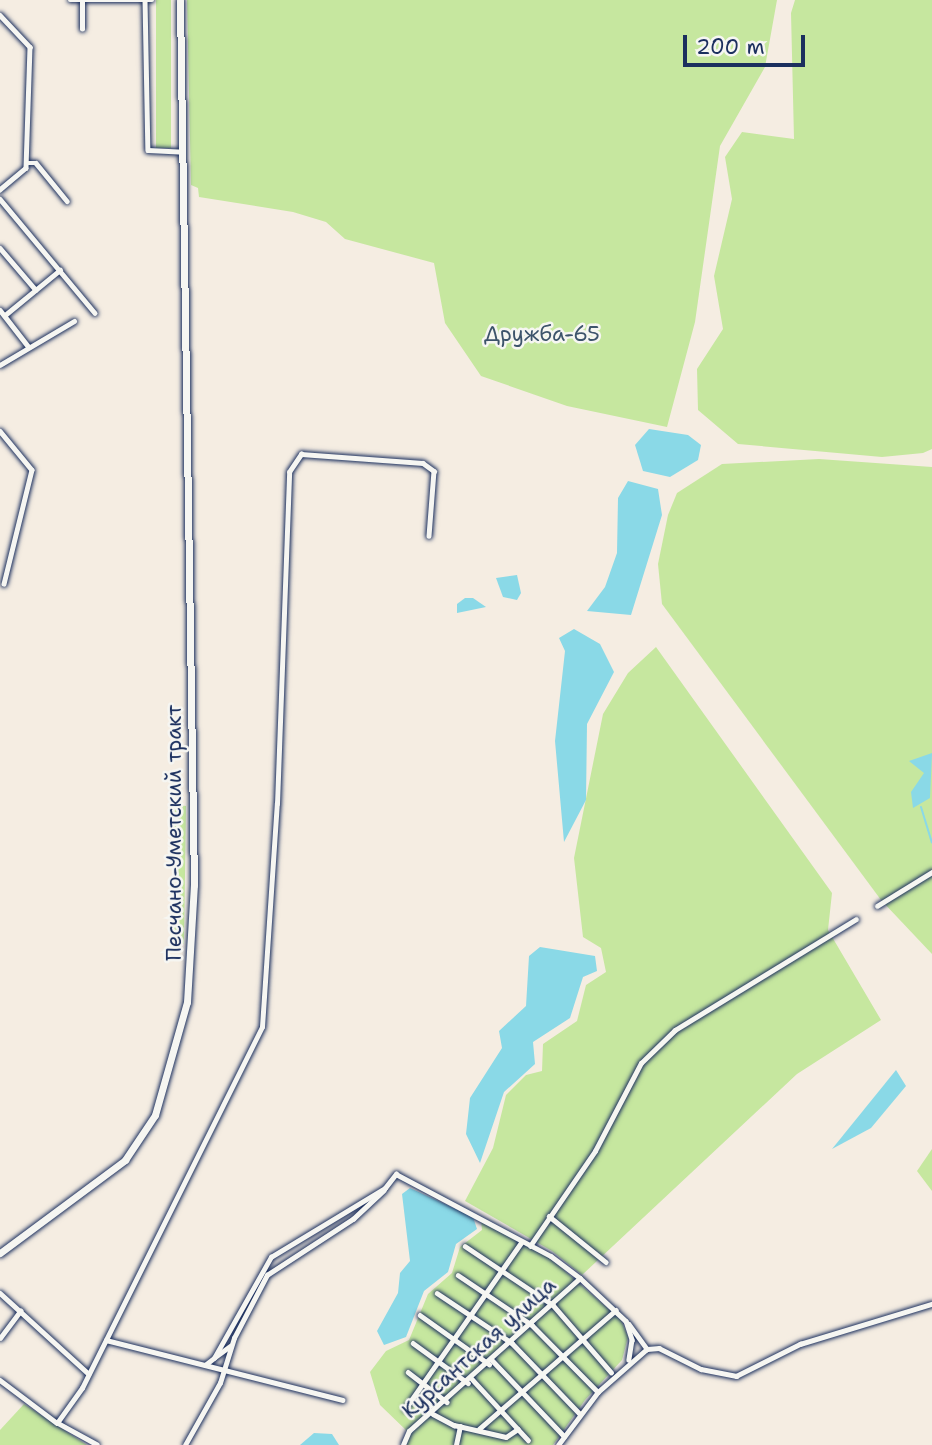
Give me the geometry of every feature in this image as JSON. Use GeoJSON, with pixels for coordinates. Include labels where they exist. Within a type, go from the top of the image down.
{"type":"FeatureCollection","features":[{"type":"Feature","properties":{"kind":"main road","name":"Песчано-Уметский тракт"},"geometry":{"type":"LineString","coordinates":[[0,1253],[125,1160],[155,1115],[166,1085],[187,1002],[193,957],[192,673],[180,0]]}},
{"type":"Feature","properties":{"kind":"street"},"geometry":{"type":"LineString","coordinates":[[70,0],[152,0]]}},
{"type":"Feature","properties":{"kind":"street"},"geometry":{"type":"LineString","coordinates":[[145,0],[148,150],[184,152]]}},
{"type":"Feature","properties":{"kind":"street"},"geometry":{"type":"LineString","coordinates":[[82,1],[82,29]]}},
{"type":"Feature","properties":{"kind":"street"},"geometry":{"type":"LineString","coordinates":[[1,17],[30,47],[26,165]]}},
{"type":"Feature","properties":{"kind":"street"},"geometry":{"type":"LineString","coordinates":[[0,190],[26,165],[36,163],[67,201]]}},
{"type":"Feature","properties":{"kind":"street"},"geometry":{"type":"LineString","coordinates":[[0,199],[95,313]]}},
{"type":"Feature","properties":{"kind":"street"},"geometry":{"type":"LineString","coordinates":[[0,248],[36,290]]}},
{"type":"Feature","properties":{"kind":"street"},"geometry":{"type":"LineString","coordinates":[[5,315],[60,270]]}},
{"type":"Feature","properties":{"kind":"street"},"geometry":{"type":"LineString","coordinates":[[0,310],[28,346]]}},
{"type":"Feature","properties":{"kind":"street"},"geometry":{"type":"LineString","coordinates":[[0,365],[74,321]]}},
{"type":"Feature","properties":{"kind":"street"},"geometry":{"type":"LineString","coordinates":[[0,431],[32,470],[4,584]]}},
{"type":"Feature","properties":{"kind":"street"},"geometry":{"type":"LineString","coordinates":[[57,1423],[89,1374],[262,1027],[277,804],[289,472],[301,454],[423,463],[433,471],[429,536]]}},
{"type":"Feature","properties":{"kind":"street"},"geometry":{"type":"LineString","coordinates":[[877,906],[932,872]]}},
{"type":"Feature","properties":{"kind":"street"},"geometry":{"type":"LineString","coordinates":[[530,1246],[595,1151],[636,1069],[675,1030],[856,919]]}},
{"type":"Feature","properties":{"kind":"street"},"geometry":{"type":"LineString","coordinates":[[185,1445],[225,1371],[230,1346],[271,1270],[353,1219],[396,1174],[530,1246],[580,1278],[616,1310],[647,1349]]}},
{"type":"Feature","properties":{"kind":"street"},"geometry":{"type":"LineString","coordinates":[[214,1358],[271,1256],[385,1188]]}},
{"type":"Feature","properties":{"kind":"street"},"geometry":{"type":"LineString","coordinates":[[549,1216],[606,1262]]}},
{"type":"Feature","properties":{"kind":"street"},"geometry":{"type":"LineString","coordinates":[[405,1409],[521,1243]]}},
{"type":"Feature","properties":{"kind":"street"},"geometry":{"type":"LineString","coordinates":[[465,1246],[553,1305],[611,1372]]}},
{"type":"Feature","properties":{"kind":"street"},"geometry":{"type":"LineString","coordinates":[[457,1275],[532,1325],[598,1392]]}},
{"type":"Feature","properties":{"kind":"street","name":"Курсантская улица"},"geometry":{"type":"LineString","coordinates":[[403,1445],[409,1431],[447,1402],[580,1278]]}},
{"type":"Feature","properties":{"kind":"street"},"geometry":{"type":"LineString","coordinates":[[0,1293],[89,1374]]}},
{"type":"Feature","properties":{"kind":"street"},"geometry":{"type":"LineString","coordinates":[[437,1293],[469,1318],[512,1343],[580,1414]]}},
{"type":"Feature","properties":{"kind":"street"},"geometry":{"type":"LineString","coordinates":[[558,1445],[598,1392],[629,1360],[647,1349],[659,1348],[701,1368],[737,1376],[800,1344],[932,1304]]}},
{"type":"Feature","properties":{"kind":"street"},"geometry":{"type":"LineString","coordinates":[[479,1429],[585,1340],[616,1310]]}},
{"type":"Feature","properties":{"kind":"street"},"geometry":{"type":"LineString","coordinates":[[0,1338],[20,1311]]}},
{"type":"Feature","properties":{"kind":"street"},"geometry":{"type":"LineString","coordinates":[[420,1315],[491,1362],[564,1436]]}},
{"type":"Feature","properties":{"kind":"street"},"geometry":{"type":"LineString","coordinates":[[626,1321],[632,1340],[629,1360]]}},
{"type":"Feature","properties":{"kind":"street"},"geometry":{"type":"LineString","coordinates":[[106,1340],[343,1400]]}},
{"type":"Feature","properties":{"kind":"street"},"geometry":{"type":"LineString","coordinates":[[413,1343],[439,1363],[470,1381],[528,1440]]}},
{"type":"Feature","properties":{"kind":"street"},"geometry":{"type":"LineString","coordinates":[[205,1365],[230,1346]]}},
{"type":"Feature","properties":{"kind":"street"},"geometry":{"type":"LineString","coordinates":[[408,1372],[447,1402]]}},
{"type":"Feature","properties":{"kind":"street"},"geometry":{"type":"LineString","coordinates":[[0,1380],[57,1423],[97,1445]]}},
{"type":"Feature","properties":{"kind":"street"},"geometry":{"type":"LineString","coordinates":[[433,1414],[460,1426],[506,1437],[518,1429]]}},
{"type":"Feature","properties":{"kind":"street"},"geometry":{"type":"LineString","coordinates":[[456,1445],[460,1426]]}},
{"type":"Feature","properties":{"kind":"green space"},"geometry":{"type":"Polygon","coordinates":[[[156,0],[171,0],[171,148],[156,148],[156,0]]]}},
{"type":"Feature","properties":{"kind":"green space","name":"Дружба-65"},"geometry":{"type":"Polygon","coordinates":[[[187,0],[777,0],[765,67],[720,146],[695,322],[667,427],[567,406],[481,376],[445,323],[434,263],[345,239],[326,222],[293,212],[199,197],[198,188],[191,185],[187,0]]]}},
{"type":"Feature","properties":{"kind":"green space"},"geometry":{"type":"Polygon","coordinates":[[[795,0],[932,0],[932,449],[923,453],[882,457],[738,444],[698,410],[697,369],[723,329],[714,276],[732,199],[725,157],[742,132],[794,139],[791,13],[795,0]]]}},
{"type":"Feature","properties":{"kind":"green space"},"geometry":{"type":"Polygon","coordinates":[[[819,459],[932,467],[932,954],[881,900],[662,604],[658,564],[668,515],[677,493],[722,464],[819,459]]]}},
{"type":"Feature","properties":{"kind":"green space"},"geometry":{"type":"Polygon","coordinates":[[[656,647],[832,893],[828,930],[881,1020],[797,1074],[582,1275],[552,1251],[465,1201],[493,1148],[506,1095],[526,1075],[542,1071],[543,1044],[577,1021],[586,985],[606,972],[601,948],[583,937],[574,858],[603,714],[628,673],[656,647]]]}},
{"type":"Feature","properties":{"kind":"green space"},"geometry":{"type":"Polygon","coordinates":[[[178,805],[186,806],[184,944],[174,940],[174,917],[180,898],[169,820],[178,805]]]}},
{"type":"Feature","properties":{"kind":"green space"},"geometry":{"type":"Polygon","coordinates":[[[932,1149],[932,1191],[917,1171],[932,1149]]]}},
{"type":"Feature","properties":{"kind":"green space"},"geometry":{"type":"Polygon","coordinates":[[[481,1220],[550,1258],[621,1320],[628,1337],[622,1360],[585,1400],[553,1445],[406,1445],[409,1433],[380,1405],[370,1372],[386,1351],[409,1340],[428,1294],[452,1273],[460,1247],[482,1230],[481,1220]]]}},
{"type":"Feature","properties":{"kind":"green space"},"geometry":{"type":"Polygon","coordinates":[[[24,1404],[87,1445],[0,1445],[0,1430],[24,1404]]]}},
{"type":"Feature","properties":{"kind":"water"},"geometry":{"type":"Polygon","coordinates":[[[649,429],[688,435],[701,445],[698,460],[670,477],[643,471],[635,445],[649,429]]]}},
{"type":"Feature","properties":{"kind":"water"},"geometry":{"type":"Polygon","coordinates":[[[628,481],[658,489],[662,515],[631,615],[587,611],[605,587],[617,553],[618,498],[628,481]]]}},
{"type":"Feature","properties":{"kind":"water"},"geometry":{"type":"Polygon","coordinates":[[[517,575],[521,593],[517,600],[503,597],[496,578],[517,575]]]}},
{"type":"Feature","properties":{"kind":"water"},"geometry":{"type":"Polygon","coordinates":[[[465,598],[473,598],[486,607],[457,613],[457,604],[465,598]]]}},
{"type":"Feature","properties":{"kind":"water"},"geometry":{"type":"Polygon","coordinates":[[[574,629],[600,644],[614,672],[587,724],[586,800],[564,842],[555,741],[565,651],[559,638],[574,629]]]}},
{"type":"Feature","properties":{"kind":"water"},"geometry":{"type":"Polygon","coordinates":[[[932,753],[930,798],[913,808],[911,792],[924,773],[909,761],[932,753]]]}},
{"type":"Feature","properties":{"kind":"water"},"geometry":{"type":"Polygon","coordinates":[[[540,947],[595,956],[597,971],[583,977],[570,1018],[533,1042],[535,1064],[504,1092],[480,1163],[466,1134],[470,1098],[502,1048],[499,1031],[526,1006],[529,956],[540,947]]]}},
{"type":"Feature","properties":{"kind":"water"},"geometry":{"type":"Polygon","coordinates":[[[896,1070],[906,1086],[871,1128],[832,1149],[896,1070]]]}},
{"type":"Feature","properties":{"kind":"water"},"geometry":{"type":"Polygon","coordinates":[[[410,1188],[473,1217],[477,1229],[456,1244],[448,1272],[424,1291],[406,1337],[384,1345],[377,1331],[398,1293],[400,1273],[410,1261],[402,1194],[410,1188]]]}},
{"type":"Feature","properties":{"kind":"water"},"geometry":{"type":"Polygon","coordinates":[[[314,1433],[332,1434],[339,1445],[300,1445],[314,1433]]]}},
{"type":"Feature","properties":{"kind":"waterway"},"geometry":{"type":"LineString","coordinates":[[921,807],[932,842]]}}]}
